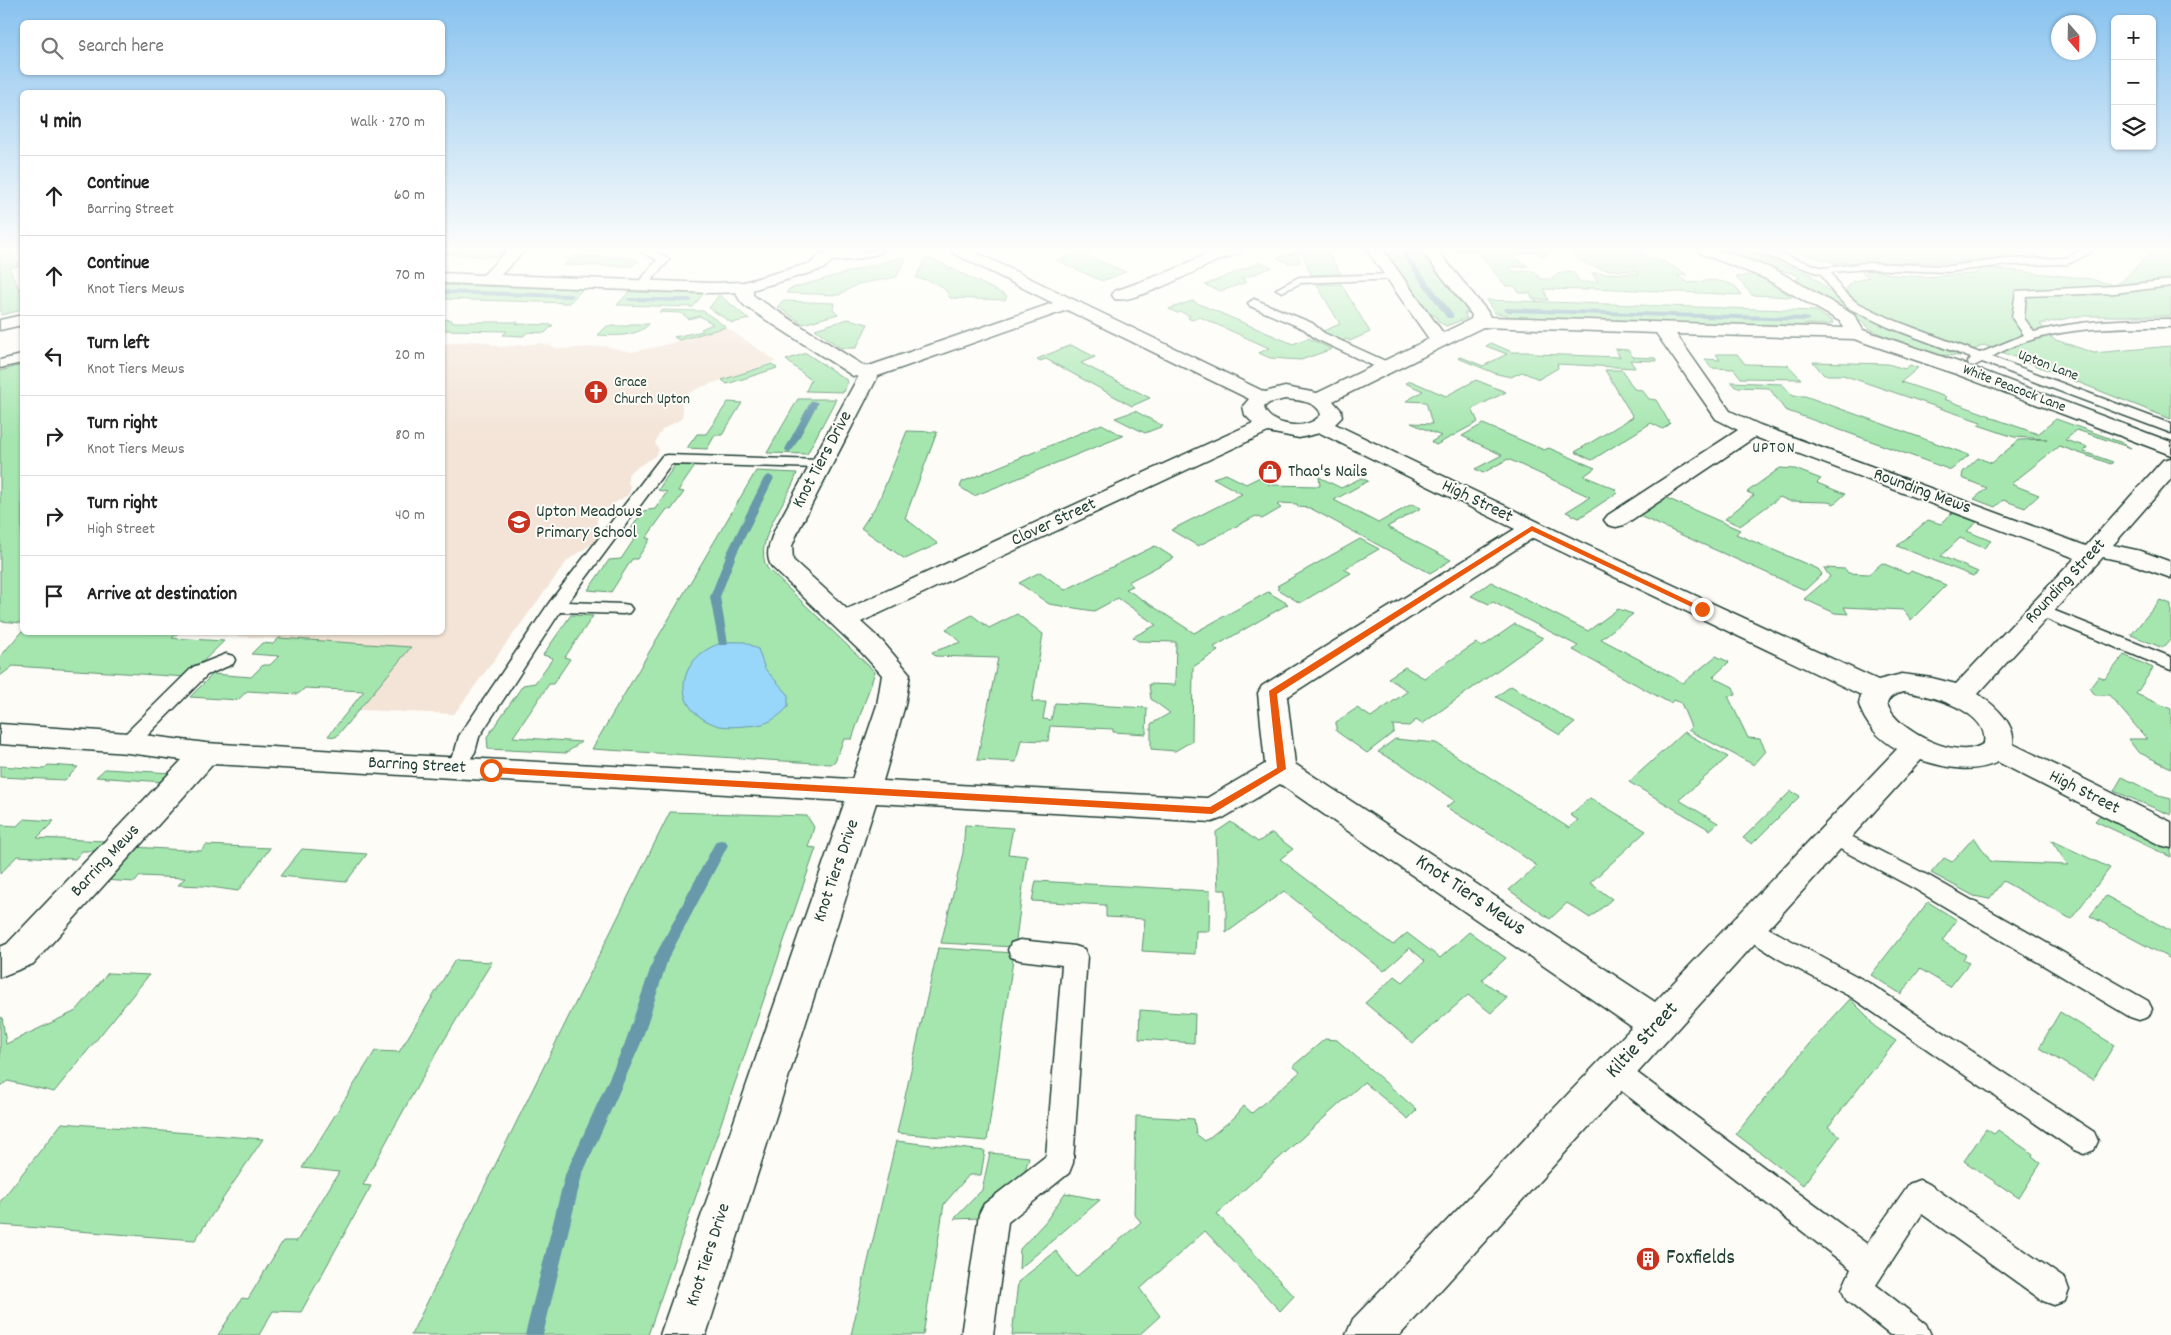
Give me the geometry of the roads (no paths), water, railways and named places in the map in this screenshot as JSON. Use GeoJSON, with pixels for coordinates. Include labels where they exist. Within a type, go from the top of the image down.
{"type":"FeatureCollection","features":[{"type":"Feature","properties":{"kind":"street"},"geometry":{"type":"LineString","coordinates":[[768,312],[860,372],[870,372],[1044,312]]}},
{"type":"Feature","properties":{"kind":"street"},"geometry":{"type":"LineString","coordinates":[[1085,312],[1262,398]]}},
{"type":"Feature","properties":{"kind":"street"},"geometry":{"type":"LineString","coordinates":[[1419,312],[1440,342]]}},
{"type":"Feature","properties":{"kind":"street"},"geometry":{"type":"LineString","coordinates":[[1318,400],[1480,322],[1480,312]]}},
{"type":"Feature","properties":{"kind":"street"},"geometry":{"type":"LineString","coordinates":[[1836,312],[1848,319],[1856,334]]}},
{"type":"Feature","properties":{"kind":"street"},"geometry":{"type":"LineString","coordinates":[[0,325],[20,320]]}},
{"type":"Feature","properties":{"kind":"street","name":"White Peacock Lane"},"geometry":{"type":"LineString","coordinates":[[1480,322],[1856,334],[1963,370],[2171,449]]}},
{"type":"Feature","properties":{"kind":"street","name":"Rounding Mews"},"geometry":{"type":"LineString","coordinates":[[1661,328],[1670,338],[1723,415],[1752,429],[2094,552],[2132,556],[2171,571]]}},
{"type":"Feature","properties":{"kind":"street","name":"Knot Tiers Drive"},"geometry":{"type":"LineString","coordinates":[[683,1335],[864,792],[891,705],[896,674],[781,562],[780,546],[820,464],[870,372]]}},
{"type":"Feature","properties":{"kind":"street"},"geometry":{"type":"LineString","coordinates":[[1299,394],[1318,400],[1331,410],[1332,417],[1322,426],[1297,431],[1279,429],[1266,425],[1257,418],[1252,408],[1255,402],[1262,398],[1272,395],[1299,394]]}},
{"type":"Feature","properties":{"kind":"street","name":"Clover Street"},"geometry":{"type":"LineString","coordinates":[[843,621],[1266,425]]}},
{"type":"Feature","properties":{"kind":"street","name":"High Street"},"geometry":{"type":"LineString","coordinates":[[1322,426],[1532,528],[1877,691]]}},
{"type":"Feature","properties":{"kind":"street"},"geometry":{"type":"LineString","coordinates":[[1616,520],[1752,429]]}},
{"type":"Feature","properties":{"kind":"street","name":"Rounding Street"},"geometry":{"type":"LineString","coordinates":[[1960,697],[2094,552],[2171,465]]}},
{"type":"Feature","properties":{"kind":"street"},"geometry":{"type":"LineString","coordinates":[[864,792],[1212,810],[1281,769],[1272,693],[1532,528]]}},
{"type":"Feature","properties":{"kind":"street"},"geometry":{"type":"LineString","coordinates":[[1902,683],[1934,687],[1960,697],[1977,706],[1998,728],[2001,740],[1998,749],[1988,755],[1974,759],[1956,758],[1916,747],[1883,724],[1874,712],[1873,701],[1877,691],[1902,683]]}},
{"type":"Feature","properties":{"kind":"street","name":"Barring Street"},"geometry":{"type":"LineString","coordinates":[[0,734],[128,743],[206,753],[864,792]]}},
{"type":"Feature","properties":{"kind":"street","name":"Kiltie Street"},"geometry":{"type":"LineString","coordinates":[[1370,1335],[1916,747]]}},
{"type":"Feature","properties":{"kind":"street","name":"High Street"},"geometry":{"type":"LineString","coordinates":[[1998,749],[2096,800],[2171,836]]}},
{"type":"Feature","properties":{"kind":"street","name":"Barring Mews"},"geometry":{"type":"LineString","coordinates":[[0,962],[20,954],[206,753]]}},
{"type":"Feature","properties":{"kind":"street","name":"Knot Tiers Mews"},"geometry":{"type":"LineString","coordinates":[[1281,769],[1658,1024]]}},
{"type":"Feature","properties":{"kind":"lane"},"geometry":{"type":"LineString","coordinates":[[1276,312],[1308,326],[1320,336],[1387,367]]}},
{"type":"Feature","properties":{"kind":"lane","name":"Upton Lane"},"geometry":{"type":"LineString","coordinates":[[1867,312],[1892,324],[1980,358],[2171,429]]}},
{"type":"Feature","properties":{"kind":"lane"},"geometry":{"type":"LineString","coordinates":[[2018,312],[2018,318],[2030,337]]}},
{"type":"Feature","properties":{"kind":"lane"},"geometry":{"type":"LineString","coordinates":[[1963,370],[1980,358],[2030,337],[2125,323],[2171,323]]}},
{"type":"Feature","properties":{"kind":"lane"},"geometry":{"type":"LineString","coordinates":[[0,364],[20,359]]}},
{"type":"Feature","properties":{"kind":"lane"},"geometry":{"type":"LineString","coordinates":[[454,768],[465,752],[469,736],[555,607],[667,459],[820,464]]}},
{"type":"Feature","properties":{"kind":"lane"},"geometry":{"type":"LineString","coordinates":[[555,607],[622,610]]}},
{"type":"Feature","properties":{"kind":"lane"},"geometry":{"type":"LineString","coordinates":[[2040,610],[2171,664]]}},
{"type":"Feature","properties":{"kind":"lane"},"geometry":{"type":"LineString","coordinates":[[128,743],[200,671],[226,660]]}},
{"type":"Feature","properties":{"kind":"lane"},"geometry":{"type":"LineString","coordinates":[[1833,835],[1923,883],[2139,1009]]}},
{"type":"Feature","properties":{"kind":"lane"},"geometry":{"type":"LineString","coordinates":[[1748,927],[1788,952],[1860,990],[2084,1141]]}},
{"type":"Feature","properties":{"kind":"lane"},"geometry":{"type":"LineString","coordinates":[[977,1335],[994,1214],[1059,1162],[1075,956],[1020,950]]}},
{"type":"Feature","properties":{"kind":"lane"},"geometry":{"type":"LineString","coordinates":[[1615,1071],[1870,1265]]}},
{"type":"Feature","properties":{"kind":"lane"},"geometry":{"type":"LineString","coordinates":[[1915,1335],[1856,1289],[1870,1265],[1919,1194],[2054,1290]]}},
{"type":"Feature","properties":{"kind":"water"},"geometry":{"type":"Polygon","coordinates":[[[725,642],[745,642],[758,649],[765,669],[788,694],[788,707],[778,716],[764,724],[732,727],[715,725],[697,715],[688,704],[684,692],[689,668],[697,657],[708,649],[725,642]]]}},
{"type":"Feature","properties":{"kind":"waterway"},"geometry":{"type":"LineString","coordinates":[[1447,312],[1450,316]]}},
{"type":"Feature","properties":{"kind":"waterway"},"geometry":{"type":"LineString","coordinates":[[1584,312],[1806,319]]}},
{"type":"Feature","properties":{"kind":"waterway"},"geometry":{"type":"LineString","coordinates":[[789,449],[814,403]]}},
{"type":"Feature","properties":{"kind":"waterway"},"geometry":{"type":"LineString","coordinates":[[723,643],[715,597],[732,553],[769,478]]}},
{"type":"Feature","properties":{"kind":"waterway"},"geometry":{"type":"LineString","coordinates":[[534,1335],[574,1175],[633,1043],[661,958],[721,845]]}},
{"type":"Feature","properties":{"kind":"place","name":"Grace Church Upton"},"geometry":{"type":"Point","coordinates":[596,392]}},
{"type":"Feature","properties":{"kind":"place","name":"Thao's Nails"},"geometry":{"type":"Point","coordinates":[1270,472]}},
{"type":"Feature","properties":{"kind":"place","name":"Upton Meadows Primary School"},"geometry":{"type":"Point","coordinates":[519,522]}},
{"type":"Feature","properties":{"kind":"place","name":"Foxfields"},"geometry":{"type":"Point","coordinates":[1648,1259]}},
{"type":"Feature","properties":{"kind":"district","name":"UPTON"},"geometry":{"type":"Point","coordinates":[1774,448]}}]}
